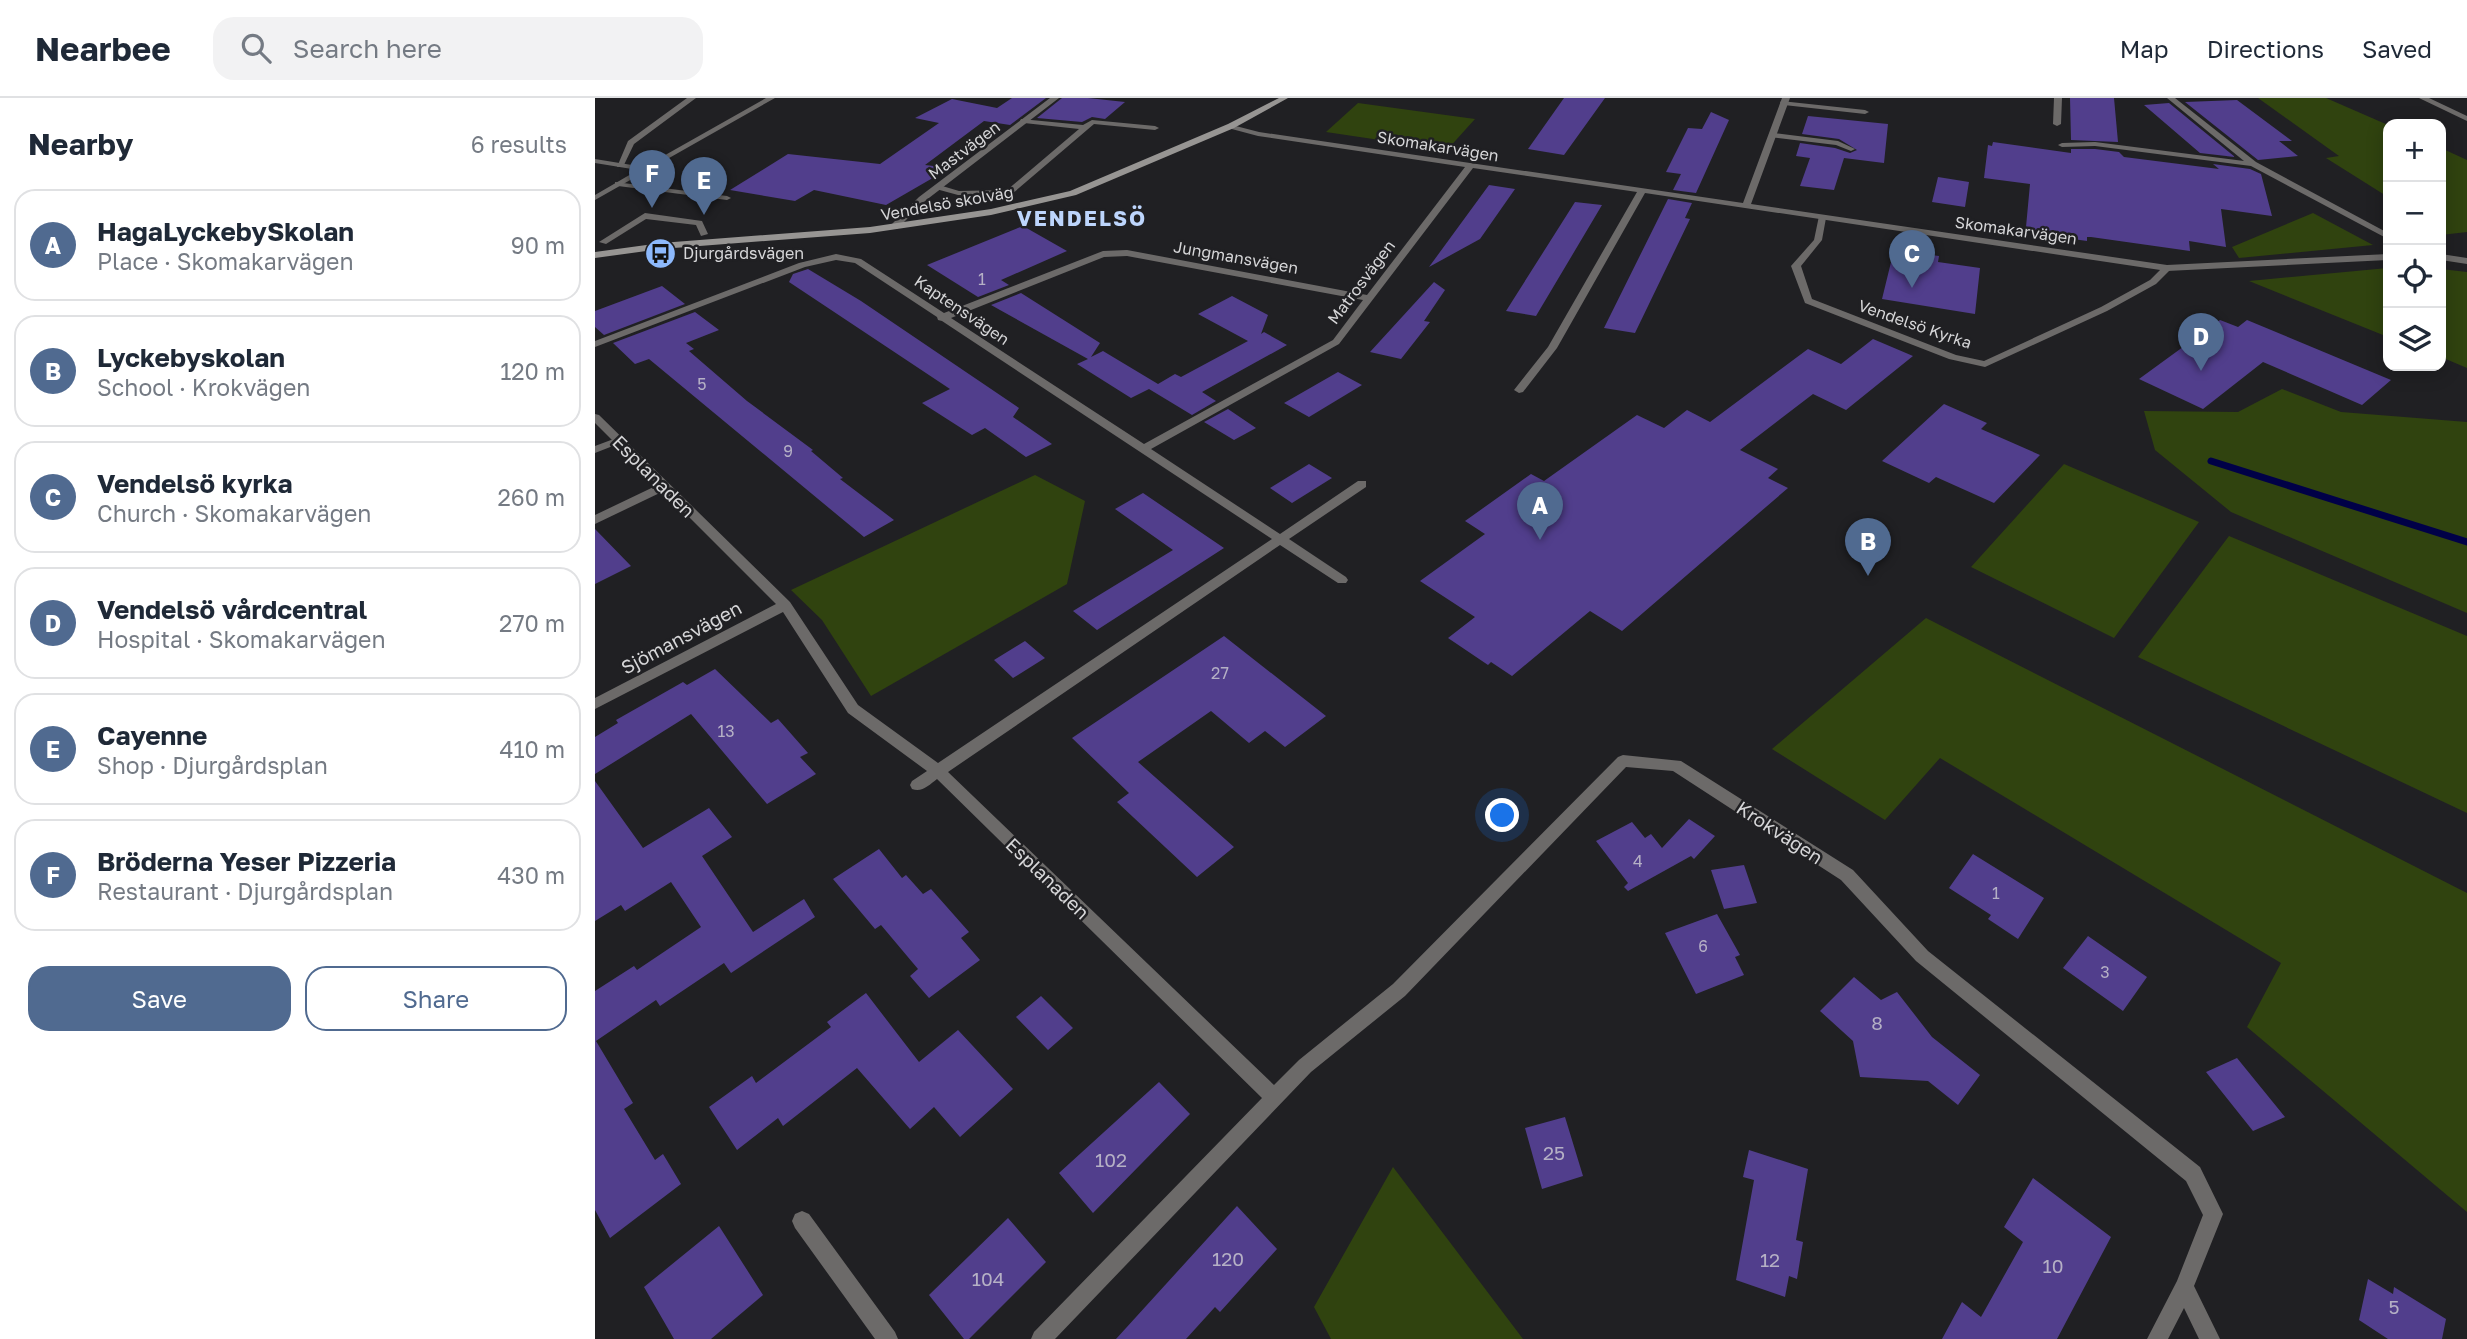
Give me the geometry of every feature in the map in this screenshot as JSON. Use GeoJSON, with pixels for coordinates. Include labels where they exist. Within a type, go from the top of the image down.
{"type":"FeatureCollection","features":[{"type":"Feature","properties":{"kind":"street"},"geometry":{"type":"LineString","coordinates":[[620,165],[631,143],[692,98]]}},
{"type":"Feature","properties":{"kind":"street"},"geometry":{"type":"LineString","coordinates":[[595,198],[771,98]]}},
{"type":"Feature","properties":{"kind":"street","name":"Mastvägen"},"geometry":{"type":"LineString","coordinates":[[894,227],[939,187],[1055,98]]}},
{"type":"Feature","properties":{"kind":"street","name":"Vendelsö skolväg"},"geometry":{"type":"LineString","coordinates":[[595,256],[661,246],[894,227],[991,212],[1073,193],[1231,126],[1284,98]]}},
{"type":"Feature","properties":{"kind":"street"},"geometry":{"type":"LineString","coordinates":[[2057,124],[2058,98]]}},
{"type":"Feature","properties":{"kind":"street"},"geometry":{"type":"LineString","coordinates":[[2171,98],[2253,164],[2383,233]]}},
{"type":"Feature","properties":{"kind":"street"},"geometry":{"type":"LineString","coordinates":[[2423,98],[2467,119]]}},
{"type":"Feature","properties":{"kind":"street"},"geometry":{"type":"LineString","coordinates":[[1746,206],[1785,100],[1865,112]]}},
{"type":"Feature","properties":{"kind":"street"},"geometry":{"type":"LineString","coordinates":[[1024,121],[1086,128]]}},
{"type":"Feature","properties":{"kind":"street"},"geometry":{"type":"LineString","coordinates":[[939,187],[958,193],[1010,192],[1092,122],[1154,128]]}},
{"type":"Feature","properties":{"kind":"street","name":"Skomakarvägen"},"geometry":{"type":"LineString","coordinates":[[1231,126],[1258,134],[2167,268],[2383,257]]}},
{"type":"Feature","properties":{"kind":"street"},"geometry":{"type":"LineString","coordinates":[[1773,135],[1838,143],[1851,149]]}},
{"type":"Feature","properties":{"kind":"street"},"geometry":{"type":"LineString","coordinates":[[2062,145],[2095,144],[2253,164]]}},
{"type":"Feature","properties":{"kind":"street"},"geometry":{"type":"LineString","coordinates":[[595,161],[644,169]]}},
{"type":"Feature","properties":{"kind":"street","name":"Matrosvägen"},"geometry":{"type":"LineString","coordinates":[[1143,449],[1336,342],[1470,166]]}},
{"type":"Feature","properties":{"kind":"street"},"geometry":{"type":"LineString","coordinates":[[618,184],[727,198]]}},
{"type":"Feature","properties":{"kind":"street"},"geometry":{"type":"LineString","coordinates":[[1520,390],[1552,348],[1642,191]]}},
{"type":"Feature","properties":{"kind":"street"},"geometry":{"type":"LineString","coordinates":[[603,242],[645,216],[699,223],[704,234]]}},
{"type":"Feature","properties":{"kind":"street","name":"Vendelsö Kyrka"},"geometry":{"type":"LineString","coordinates":[[1822,218],[1818,240],[1796,266],[1808,302],[1953,357],[1985,364],[2104,309],[2153,282],[2167,268]]}},
{"type":"Feature","properties":{"kind":"street","name":"Jungmansvägen"},"geometry":{"type":"LineString","coordinates":[[941,318],[1103,254],[1127,253],[1369,298]]}},
{"type":"Feature","properties":{"kind":"street","name":"Kaptensvägen"},"geometry":{"type":"LineString","coordinates":[[595,344],[802,265],[836,257],[858,261],[1342,580]]}},
{"type":"Feature","properties":{"kind":"street"},"geometry":{"type":"LineString","coordinates":[[2446,258],[2467,261]]}},
{"type":"Feature","properties":{"kind":"street","name":"Esplanaden"},"geometry":{"type":"LineString","coordinates":[[595,417],[785,605],[853,709],[938,771],[1274,1097]]}},
{"type":"Feature","properties":{"kind":"street"},"geometry":{"type":"LineString","coordinates":[[595,450],[619,440]]}},
{"type":"Feature","properties":{"kind":"street"},"geometry":{"type":"LineString","coordinates":[[917,785],[1362,484]]}},
{"type":"Feature","properties":{"kind":"street"},"geometry":{"type":"LineString","coordinates":[[595,520],[664,486]]}},
{"type":"Feature","properties":{"kind":"street","name":"Sjömansvägen"},"geometry":{"type":"LineString","coordinates":[[595,704],[785,605]]}},
{"type":"Feature","properties":{"kind":"street","name":"Krokvägen"},"geometry":{"type":"LineString","coordinates":[[1274,1097],[1305,1066],[1399,990],[1623,761],[1676,765],[1847,875],[1922,956],[2193,1174],[2213,1214],[2184,1287],[2157,1339]]}},
{"type":"Feature","properties":{"kind":"street"},"geometry":{"type":"LineString","coordinates":[[1041,1339],[1274,1097]]}},
{"type":"Feature","properties":{"kind":"street"},"geometry":{"type":"LineString","coordinates":[[802,1221],[888,1339]]}},
{"type":"Feature","properties":{"kind":"street"},"geometry":{"type":"LineString","coordinates":[[2184,1287],[2210,1339]]}},
{"type":"Feature","properties":{"kind":"green space"},"geometry":{"type":"Polygon","coordinates":[[[2258,98],[2326,98],[2383,123],[2383,194],[2326,158],[2339,156],[2258,98]]]}},
{"type":"Feature","properties":{"kind":"green space"},"geometry":{"type":"Polygon","coordinates":[[[1358,103],[1475,119],[1447,150],[1326,132],[1358,103]]]}},
{"type":"Feature","properties":{"kind":"green space"},"geometry":{"type":"Polygon","coordinates":[[[2446,150],[2467,160],[2467,232],[2446,234],[2446,150]]]}},
{"type":"Feature","properties":{"kind":"green space"},"geometry":{"type":"Polygon","coordinates":[[[2313,213],[2373,245],[2239,258],[2232,247],[2313,213]]]}},
{"type":"Feature","properties":{"kind":"green space"},"geometry":{"type":"Polygon","coordinates":[[[2383,268],[2383,335],[2249,281],[2383,268]]]}},
{"type":"Feature","properties":{"kind":"green space"},"geometry":{"type":"Polygon","coordinates":[[[2446,270],[2467,272],[2467,368],[2446,359],[2446,270]]]}},
{"type":"Feature","properties":{"kind":"green space"},"geometry":{"type":"Polygon","coordinates":[[[2282,389],[2341,412],[2467,422],[2467,613],[2231,512],[2155,450],[2144,411],[2238,412],[2282,389]]]}},
{"type":"Feature","properties":{"kind":"green space"},"geometry":{"type":"Polygon","coordinates":[[[2064,464],[2199,522],[2114,638],[1971,567],[2064,464]]]}},
{"type":"Feature","properties":{"kind":"green space"},"geometry":{"type":"Polygon","coordinates":[[[1035,475],[1085,501],[1067,584],[871,696],[822,620],[791,590],[1035,475]]]}},
{"type":"Feature","properties":{"kind":"green space"},"geometry":{"type":"Polygon","coordinates":[[[2229,536],[2467,636],[2467,813],[2138,657],[2229,536]]]}},
{"type":"Feature","properties":{"kind":"green space"},"geometry":{"type":"Polygon","coordinates":[[[1926,618],[2467,893],[2467,1212],[2247,1027],[2281,963],[1940,758],[1885,820],[1772,749],[1926,618]]]}},
{"type":"Feature","properties":{"kind":"green space"},"geometry":{"type":"Polygon","coordinates":[[[1393,1167],[1523,1339],[1331,1339],[1314,1307],[1393,1167]]]}},
{"type":"Feature","properties":{"kind":"building"},"geometry":{"type":"Polygon","coordinates":[[[1012,98],[1046,98],[1010,125],[984,121],[925,165],[950,168],[886,205],[814,190],[795,201],[730,190],[788,154],[880,164],[939,123],[915,118],[952,99],[997,108],[1012,98]]]}},
{"type":"Feature","properties":{"kind":"building"},"geometry":{"type":"Polygon","coordinates":[[[1062,98],[1125,102],[1105,119],[1092,117],[1082,122],[1037,118],[1062,98]]]}},
{"type":"Feature","properties":{"kind":"building"},"geometry":{"type":"Polygon","coordinates":[[[1564,98],[1605,98],[1564,155],[1528,149],[1564,98]]]}},
{"type":"Feature","properties":{"kind":"building"},"geometry":{"type":"Polygon","coordinates":[[[2070,98],[2114,98],[2118,142],[2071,140],[2070,98]]]}},
{"type":"Feature","properties":{"kind":"building"},"geometry":{"type":"Polygon","coordinates":[[[2237,100],[2292,141],[2279,141],[2298,156],[2258,160],[2185,102],[2237,100]]]}},
{"type":"Feature","properties":{"kind":"building"},"geometry":{"type":"Polygon","coordinates":[[[2169,103],[2235,157],[2200,153],[2144,105],[2169,103]]]}},
{"type":"Feature","properties":{"kind":"building"},"geometry":{"type":"Polygon","coordinates":[[[1711,112],[1729,120],[1696,193],[1673,190],[1681,174],[1666,172],[1688,128],[1702,129],[1711,112]]]}},
{"type":"Feature","properties":{"kind":"building"},"geometry":{"type":"Polygon","coordinates":[[[1808,116],[1888,124],[1884,163],[1844,158],[1834,190],[1800,186],[1810,158],[1796,156],[1800,143],[1850,153],[1857,150],[1839,139],[1802,134],[1808,116]]]}},
{"type":"Feature","properties":{"kind":"building"},"geometry":{"type":"Polygon","coordinates":[[[1993,142],[2071,153],[2071,149],[2095,149],[2119,152],[2124,157],[2219,169],[2213,164],[2250,169],[2261,174],[2272,216],[2221,209],[2226,247],[2189,241],[2190,251],[2091,237],[2087,237],[2087,241],[2031,233],[2031,228],[2026,227],[2030,184],[1984,178],[1988,145],[1992,146],[1993,142]]]}},
{"type":"Feature","properties":{"kind":"building"},"geometry":{"type":"Polygon","coordinates":[[[1938,177],[1969,182],[1965,207],[1932,202],[1938,177]]]}},
{"type":"Feature","properties":{"kind":"building"},"geometry":{"type":"Polygon","coordinates":[[[1489,185],[1515,189],[1480,239],[1429,267],[1489,185]]]}},
{"type":"Feature","properties":{"kind":"building"},"geometry":{"type":"Polygon","coordinates":[[[1668,199],[1692,203],[1685,218],[1690,219],[1635,333],[1604,328],[1668,199]]]}},
{"type":"Feature","properties":{"kind":"building"},"geometry":{"type":"Polygon","coordinates":[[[1575,202],[1602,205],[1536,316],[1506,311],[1575,202]]]}},
{"type":"Feature","properties":{"kind":"building"},"geometry":{"type":"Polygon","coordinates":[[[1023,226],[1067,251],[1001,280],[1009,285],[978,297],[927,265],[1023,226]]]}},
{"type":"Feature","properties":{"kind":"building"},"geometry":{"type":"Polygon","coordinates":[[[1916,253],[1939,256],[1938,262],[1980,268],[1975,314],[1882,299],[1893,254],[1915,257],[1916,253]]]}},
{"type":"Feature","properties":{"kind":"building"},"geometry":{"type":"Polygon","coordinates":[[[808,269],[861,301],[1019,408],[1013,417],[1052,444],[1026,457],[985,428],[972,435],[922,403],[950,389],[789,282],[793,274],[808,269]]]}},
{"type":"Feature","properties":{"kind":"building"},"geometry":{"type":"Polygon","coordinates":[[[1434,282],[1445,290],[1424,321],[1430,322],[1401,359],[1370,352],[1434,282]]]}},
{"type":"Feature","properties":{"kind":"building"},"geometry":{"type":"Polygon","coordinates":[[[662,286],[685,304],[604,335],[595,327],[595,311],[662,286]]]}},
{"type":"Feature","properties":{"kind":"building"},"geometry":{"type":"Polygon","coordinates":[[[1021,293],[1100,343],[1091,357],[1103,351],[1158,384],[1175,374],[1181,377],[1248,341],[1198,314],[1232,296],[1268,315],[1261,334],[1264,332],[1287,345],[1202,392],[1216,401],[1192,415],[1149,389],[1131,398],[1077,364],[1088,359],[991,305],[1021,293]]]}},
{"type":"Feature","properties":{"kind":"building"},"geometry":{"type":"Polygon","coordinates":[[[695,312],[719,330],[686,343],[694,349],[689,351],[747,401],[813,450],[811,451],[843,478],[840,479],[894,520],[864,537],[649,359],[635,364],[613,343],[695,312]]]}},
{"type":"Feature","properties":{"kind":"building"},"geometry":{"type":"Polygon","coordinates":[[[2220,320],[2238,327],[2247,320],[2391,380],[2362,405],[2263,362],[2203,409],[2139,379],[2220,320]]]}},
{"type":"Feature","properties":{"kind":"building"},"geometry":{"type":"Polygon","coordinates":[[[1873,339],[1913,356],[1846,410],[1813,394],[1740,450],[1778,469],[1768,478],[1788,488],[1622,631],[1590,611],[1512,676],[1491,662],[1488,665],[1448,638],[1475,617],[1420,581],[1485,534],[1465,521],[1531,474],[1544,481],[1637,415],[1664,428],[1687,410],[1710,422],[1808,349],[1841,364],[1873,339]]]}},
{"type":"Feature","properties":{"kind":"building"},"geometry":{"type":"Polygon","coordinates":[[[1338,372],[1362,385],[1309,417],[1284,403],[1338,372]]]}},
{"type":"Feature","properties":{"kind":"building"},"geometry":{"type":"Polygon","coordinates":[[[1944,404],[1987,423],[1981,429],[2040,455],[1994,503],[1936,477],[1929,483],[1882,461],[1944,404]]]}},
{"type":"Feature","properties":{"kind":"building"},"geometry":{"type":"Polygon","coordinates":[[[1228,409],[1256,428],[1234,440],[1204,422],[1228,409]]]}},
{"type":"Feature","properties":{"kind":"building"},"geometry":{"type":"Polygon","coordinates":[[[1309,464],[1332,478],[1292,503],[1270,488],[1309,464]]]}},
{"type":"Feature","properties":{"kind":"building"},"geometry":{"type":"Polygon","coordinates":[[[1143,493],[1224,548],[1097,630],[1073,611],[1173,550],[1115,509],[1143,493]]]}},
{"type":"Feature","properties":{"kind":"building"},"geometry":{"type":"Polygon","coordinates":[[[595,529],[631,566],[595,584],[595,529]]]}},
{"type":"Feature","properties":{"kind":"building"},"geometry":{"type":"Polygon","coordinates":[[[1224,636],[1326,716],[1285,747],[1265,731],[1249,743],[1211,711],[1138,762],[1234,847],[1197,877],[1117,802],[1129,793],[1072,738],[1224,636]]]}},
{"type":"Feature","properties":{"kind":"building"},"geometry":{"type":"Polygon","coordinates":[[[1025,641],[1045,658],[1013,678],[994,660],[1025,641]]]}},
{"type":"Feature","properties":{"kind":"building"},"geometry":{"type":"Polygon","coordinates":[[[715,669],[771,723],[778,719],[808,753],[800,757],[816,774],[767,804],[691,714],[595,774],[595,737],[618,723],[616,720],[683,682],[687,685],[715,669]]]}},
{"type":"Feature","properties":{"kind":"building"},"geometry":{"type":"Polygon","coordinates":[[[595,781],[643,848],[709,808],[732,837],[702,856],[753,932],[804,899],[815,917],[731,973],[724,963],[660,1006],[656,1000],[596,1041],[633,1103],[624,1109],[655,1160],[663,1154],[681,1184],[610,1238],[595,1210],[595,991],[634,966],[637,970],[701,927],[671,882],[625,911],[621,905],[595,921],[595,781]]]}},
{"type":"Feature","properties":{"kind":"building"},"geometry":{"type":"Polygon","coordinates":[[[1689,819],[1715,836],[1694,859],[1691,856],[1628,891],[1624,887],[1628,883],[1596,841],[1632,822],[1645,838],[1651,834],[1662,848],[1689,819]]]}},
{"type":"Feature","properties":{"kind":"building"},"geometry":{"type":"Polygon","coordinates":[[[879,849],[902,878],[906,875],[923,894],[931,889],[969,932],[961,938],[980,960],[929,998],[910,976],[918,969],[881,925],[875,929],[833,879],[879,849]]]}},
{"type":"Feature","properties":{"kind":"building"},"geometry":{"type":"Polygon","coordinates":[[[1973,854],[2044,898],[2018,939],[1988,919],[1991,915],[1949,888],[1973,854]]]}},
{"type":"Feature","properties":{"kind":"building"},"geometry":{"type":"Polygon","coordinates":[[[1744,865],[1757,903],[1724,909],[1711,870],[1744,865]]]}},
{"type":"Feature","properties":{"kind":"building"},"geometry":{"type":"Polygon","coordinates":[[[1717,914],[1740,955],[1735,957],[1744,975],[1696,994],[1665,933],[1717,914]]]}},
{"type":"Feature","properties":{"kind":"building"},"geometry":{"type":"Polygon","coordinates":[[[2088,936],[2147,977],[2123,1011],[2063,968],[2088,936]]]}},
{"type":"Feature","properties":{"kind":"building"},"geometry":{"type":"Polygon","coordinates":[[[1854,977],[1881,1000],[1897,992],[1932,1037],[1980,1075],[1958,1105],[1928,1081],[1860,1077],[1853,1041],[1820,1011],[1854,977]]]}},
{"type":"Feature","properties":{"kind":"building"},"geometry":{"type":"Polygon","coordinates":[[[866,993],[919,1062],[958,1030],[1013,1089],[960,1137],[934,1107],[910,1129],[857,1068],[783,1126],[778,1118],[737,1150],[709,1107],[752,1076],[756,1083],[831,1027],[827,1022],[866,993]]]}},
{"type":"Feature","properties":{"kind":"building"},"geometry":{"type":"Polygon","coordinates":[[[1041,996],[1073,1028],[1048,1050],[1016,1017],[1041,996]]]}},
{"type":"Feature","properties":{"kind":"building"},"geometry":{"type":"Polygon","coordinates":[[[2237,1058],[2285,1117],[2253,1131],[2206,1072],[2237,1058]]]}},
{"type":"Feature","properties":{"kind":"building"},"geometry":{"type":"Polygon","coordinates":[[[1159,1082],[1190,1114],[1093,1213],[1059,1173],[1159,1082]]]}},
{"type":"Feature","properties":{"kind":"building"},"geometry":{"type":"Polygon","coordinates":[[[1565,1117],[1583,1176],[1542,1189],[1525,1128],[1565,1117]]]}},
{"type":"Feature","properties":{"kind":"building"},"geometry":{"type":"Polygon","coordinates":[[[1749,1150],[1808,1169],[1796,1240],[1803,1242],[1797,1279],[1789,1276],[1785,1297],[1736,1280],[1754,1180],[1743,1177],[1749,1150]]]}},
{"type":"Feature","properties":{"kind":"building"},"geometry":{"type":"Polygon","coordinates":[[[2033,1178],[2111,1237],[2057,1339],[1942,1339],[1962,1302],[1981,1317],[2023,1242],[2004,1227],[2033,1178]]]}},
{"type":"Feature","properties":{"kind":"building"},"geometry":{"type":"Polygon","coordinates":[[[1237,1206],[1277,1249],[1220,1312],[1215,1307],[1186,1339],[1116,1339],[1237,1206]]]}},
{"type":"Feature","properties":{"kind":"building"},"geometry":{"type":"Polygon","coordinates":[[[1008,1218],[1046,1262],[969,1339],[964,1339],[929,1295],[1008,1218]]]}},
{"type":"Feature","properties":{"kind":"building"},"geometry":{"type":"Polygon","coordinates":[[[719,1226],[763,1295],[711,1339],[674,1339],[644,1287],[719,1226]]]}},
{"type":"Feature","properties":{"kind":"building"},"geometry":{"type":"Polygon","coordinates":[[[2368,1279],[2393,1294],[2394,1287],[2446,1319],[2442,1339],[2388,1339],[2359,1320],[2368,1279]]]}},
{"type":"Feature","properties":{"kind":"waterway"},"geometry":{"type":"LineString","coordinates":[[2211,461],[2467,542]]}},
{"type":"Feature","properties":{"kind":"place","name":"Bröderna Yeser Pizzeria"},"geometry":{"type":"Point","coordinates":[652,208]}},
{"type":"Feature","properties":{"kind":"place","name":"Cayenne"},"geometry":{"type":"Point","coordinates":[704,215]}},
{"type":"Feature","properties":{"kind":"place","name":"Djurgårdsvägen"},"geometry":{"type":"Point","coordinates":[660,253]}},
{"type":"Feature","properties":{"kind":"place","name":"Vendelsö kyrka"},"geometry":{"type":"Point","coordinates":[1912,288]}},
{"type":"Feature","properties":{"kind":"place","name":"Vendelsö vårdcentral"},"geometry":{"type":"Point","coordinates":[2201,371]}},
{"type":"Feature","properties":{"kind":"place","name":"HagaLyckebySkolan"},"geometry":{"type":"Point","coordinates":[1540,540]}},
{"type":"Feature","properties":{"kind":"place","name":"Lyckebyskolan"},"geometry":{"type":"Point","coordinates":[1868,576]}},
{"type":"Feature","properties":{"kind":"district","name":"VENDELSÖ"},"geometry":{"type":"Point","coordinates":[1082,218]}}]}
